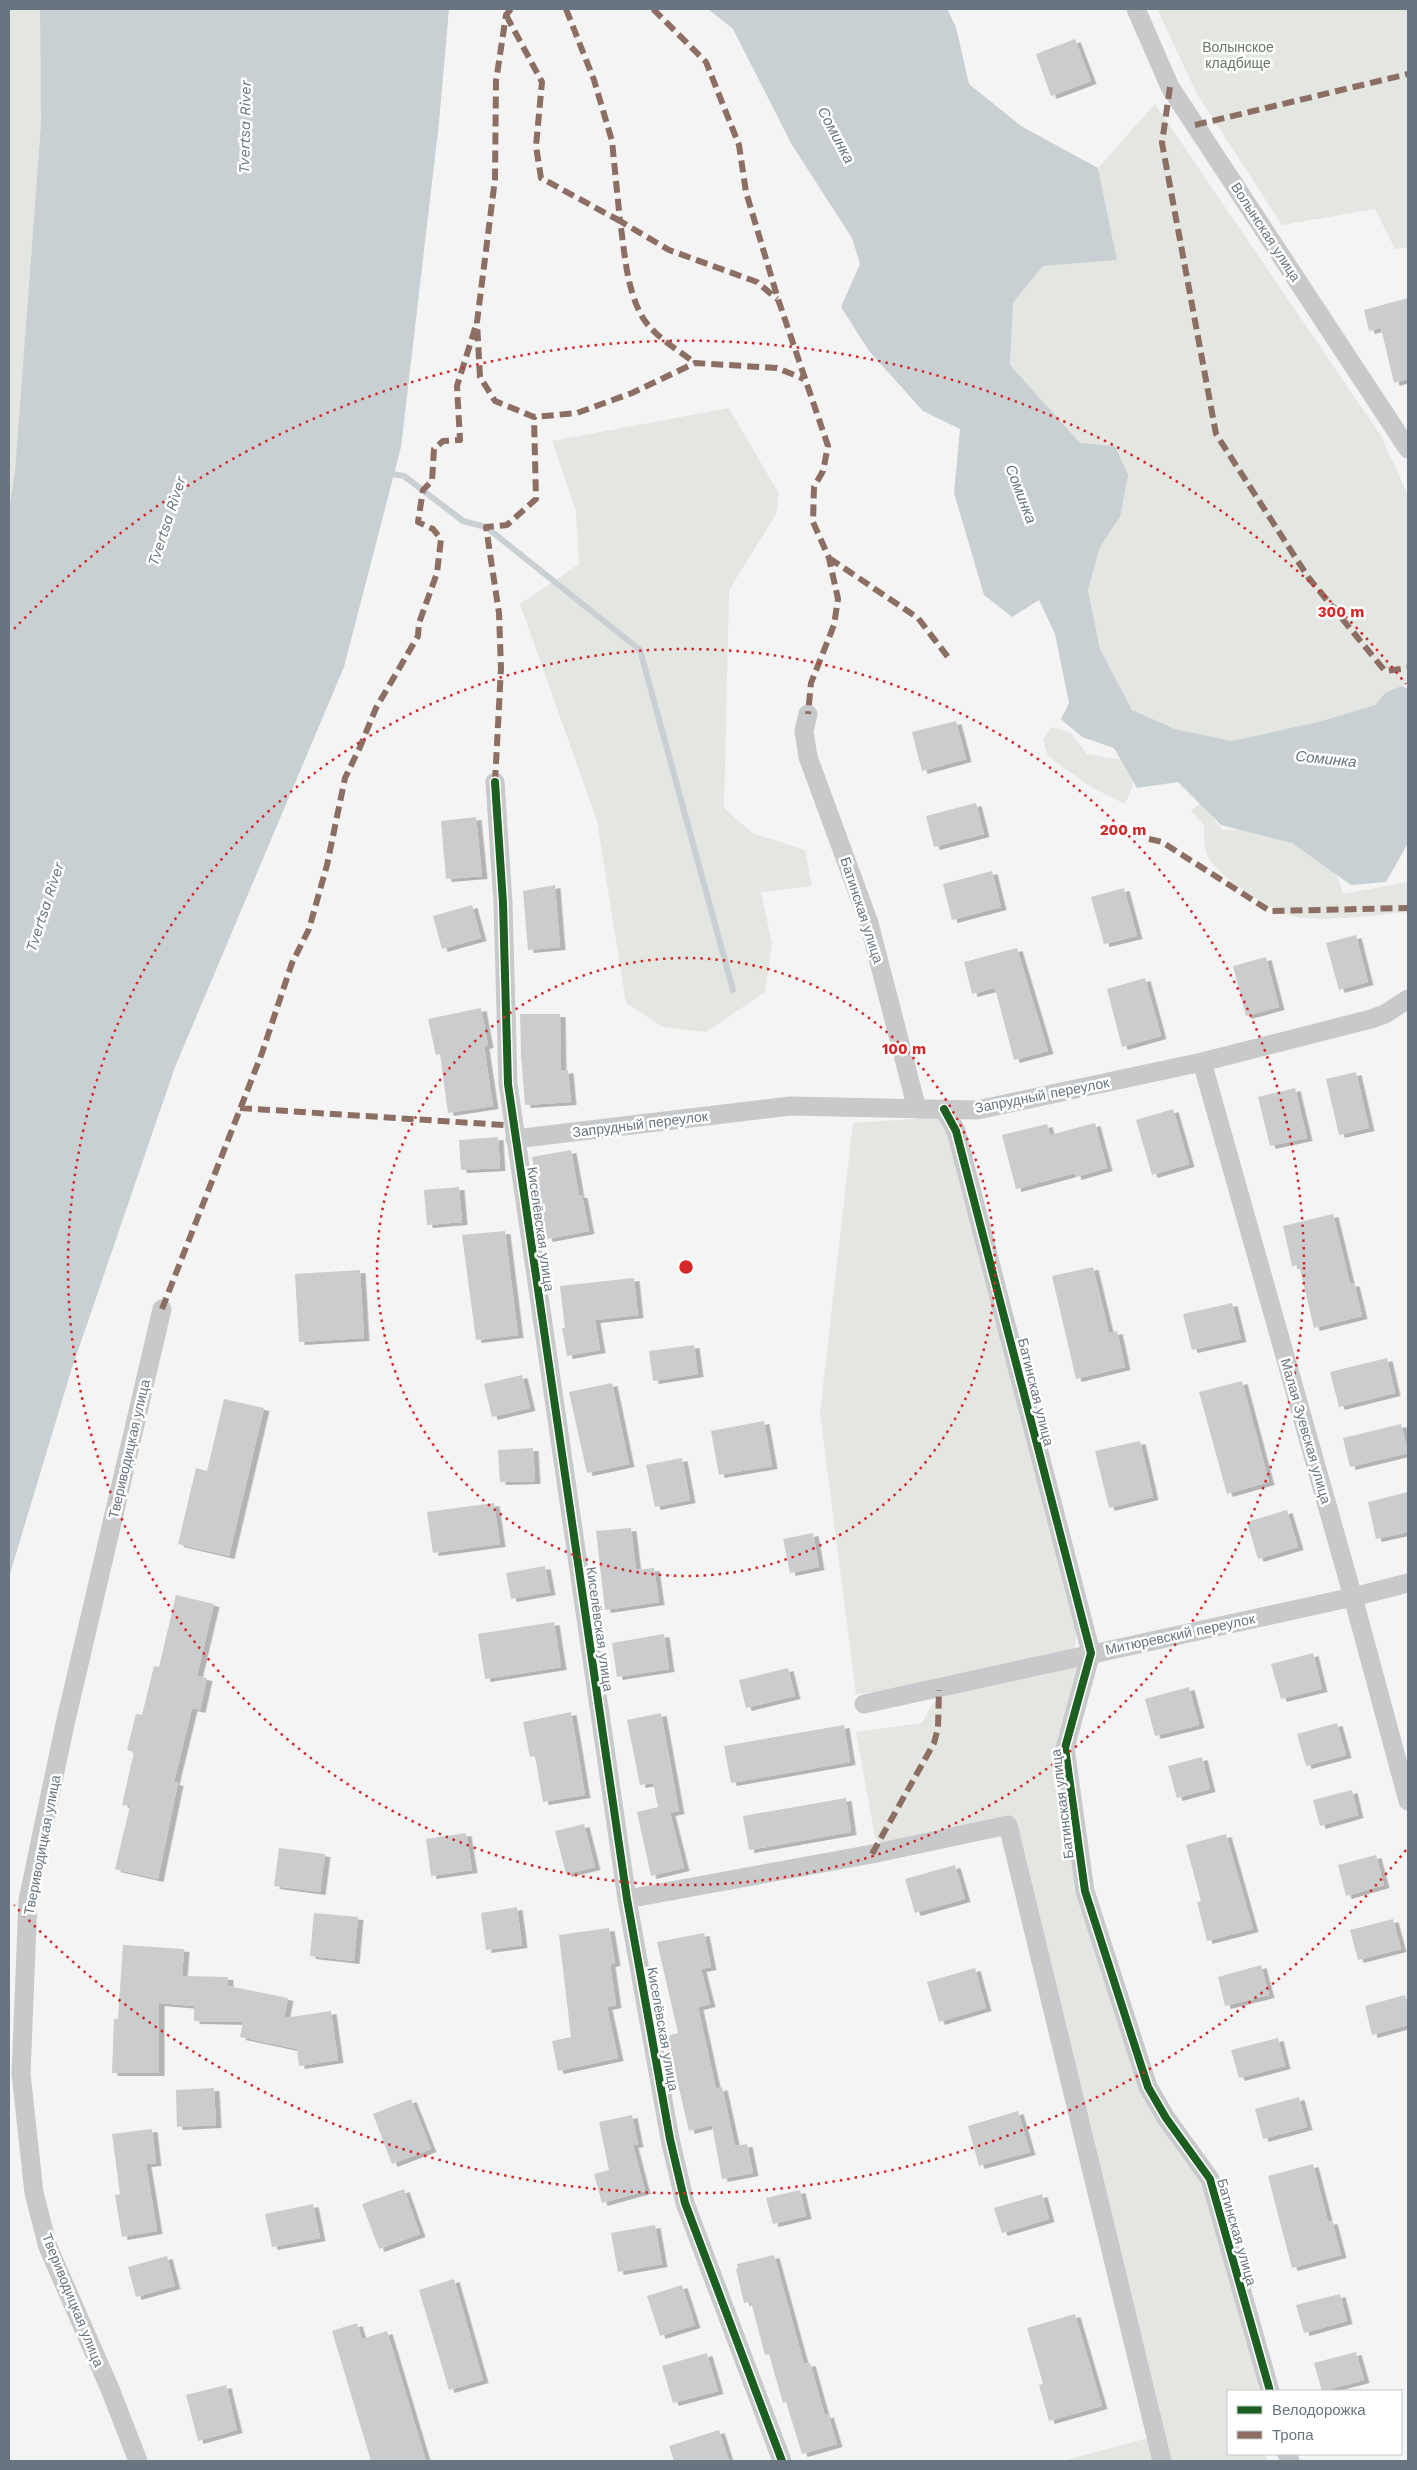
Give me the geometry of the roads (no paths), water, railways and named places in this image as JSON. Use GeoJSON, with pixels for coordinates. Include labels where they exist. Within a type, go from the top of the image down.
{"type":"FeatureCollection","features":[{"type":"Feature","properties":{"kind":"street","name":"Волынская улица"},"geometry":{"type":"LineString","coordinates":[[1136,9],[1170,87],[1408,449]]}},
{"type":"Feature","properties":{"kind":"street","name":"Батинская улица"},"geometry":{"type":"LineString","coordinates":[[808,714],[804,731],[808,757],[869,923],[917,1109]]}},
{"type":"Feature","properties":{"kind":"street","name":"Киселёвская улица"},"geometry":{"type":"LineString","coordinates":[[495,782],[503,903],[508,1084],[627,1899],[670,2139],[685,2203],[782,2461]]}},
{"type":"Feature","properties":{"kind":"street","name":"Запрудный переулок"},"geometry":{"type":"LineString","coordinates":[[516,1139],[790,1106],[977,1110],[1202,1062],[1371,1019],[1391,1011],[1408,999]]}},
{"type":"Feature","properties":{"kind":"street","name":"Малая Зуевская улица"},"geometry":{"type":"LineString","coordinates":[[1202,1062],[1354,1597],[1408,1801]]}},
{"type":"Feature","properties":{"kind":"street","name":"Батинская улица"},"geometry":{"type":"LineString","coordinates":[[944,1109],[956,1131],[1091,1653],[1064,1748],[1085,1891],[1148,2087],[1166,2118],[1210,2180],[1270,2390]]}},
{"type":"Feature","properties":{"kind":"street","name":"Твериводицкая улица"},"geometry":{"type":"LineString","coordinates":[[138,2461],[110,2389],[48,2246],[34,2194],[21,2074],[28,1900],[65,1724],[162,1309]]}},
{"type":"Feature","properties":{"kind":"street","name":"Митюревский переулок"},"geometry":{"type":"LineString","coordinates":[[864,1704],[939,1690],[1091,1653],[1354,1597],[1408,1583]]}},
{"type":"Feature","properties":{"kind":"street"},"geometry":{"type":"LineString","coordinates":[[627,1899],[880,1852],[1008,1825],[1162,2461]]}},
{"type":"Feature","properties":{"kind":"water","name":"Tvertsa River"},"geometry":{"type":"Polygon","coordinates":[[[40,9],[449,9],[439,123],[401,447],[344,667],[175,1067],[71,1371],[9,1577],[9,510],[15,471],[41,123],[40,9]]]}},
{"type":"Feature","properties":{"kind":"water","name":"Соминка"},"geometry":{"type":"Polygon","coordinates":[[[708,9],[947,9],[956,27],[969,84],[1021,126],[1098,168],[1117,260],[1043,266],[1013,303],[1010,365],[1080,443],[1115,446],[1128,475],[1120,517],[1100,547],[1088,590],[1100,649],[1132,710],[1175,729],[1232,741],[1318,722],[1375,705],[1386,692],[1402,686],[1408,689],[1408,843],[1386,882],[1351,885],[1292,843],[1221,825],[1178,782],[1137,788],[1114,748],[1082,737],[1061,719],[1069,703],[1055,634],[1039,600],[1012,617],[984,595],[954,493],[960,429],[923,411],[869,351],[841,307],[860,264],[852,238],[792,145],[733,29],[708,9]]]}},
{"type":"Feature","properties":{"kind":"waterway"},"geometry":{"type":"LineString","coordinates":[[386,473],[404,476],[463,521],[486,527],[640,650],[733,990]]}},
{"type":"Feature","properties":{"kind":"park label","name":"Волынское кладбище"},"geometry":{"type":"Point","coordinates":[1238,56]}}]}
